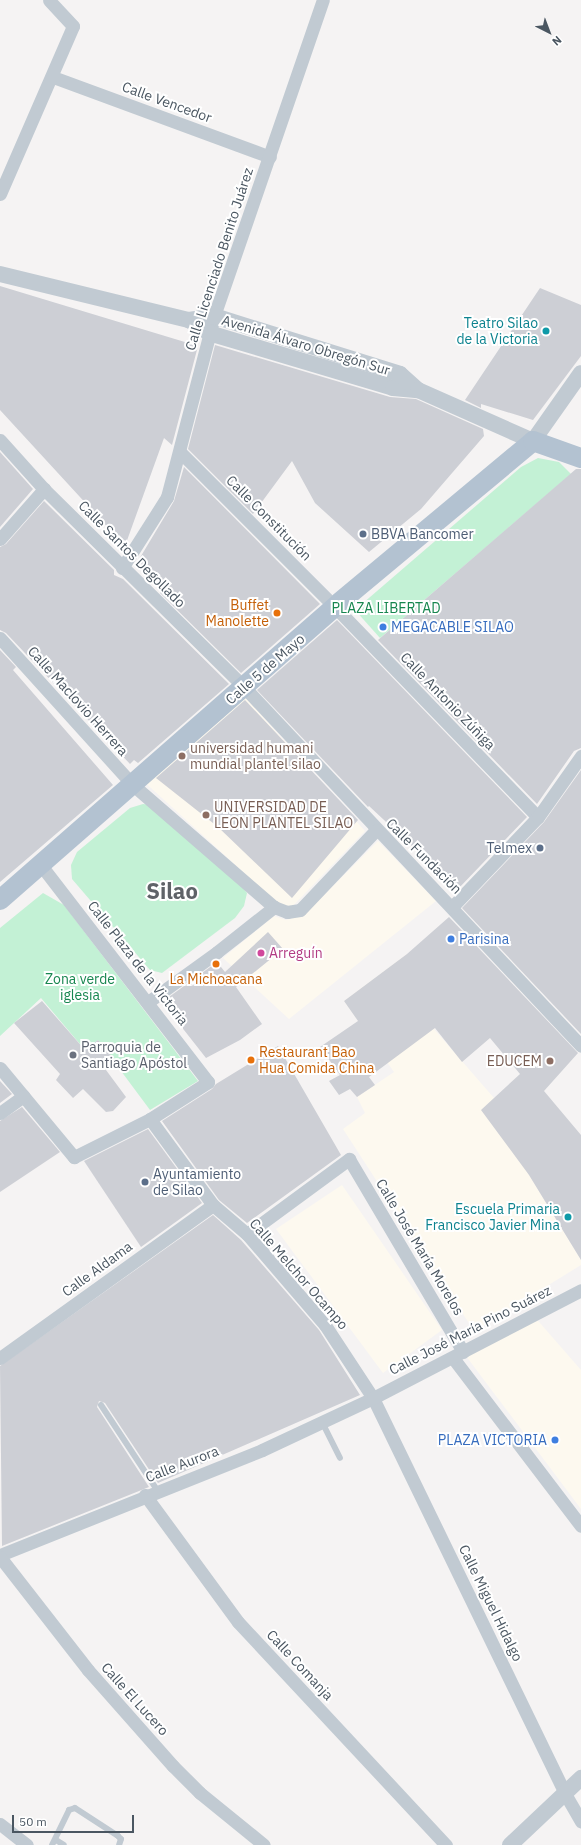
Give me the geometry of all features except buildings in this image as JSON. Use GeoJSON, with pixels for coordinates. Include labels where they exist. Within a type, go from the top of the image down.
{"type":"FeatureCollection","features":[{"type":"Feature","properties":{"kind":"main road"},"geometry":{"type":"LineString","coordinates":[[533,441],[581,458]]}},
{"type":"Feature","properties":{"kind":"main road","name":"Calle 5 de Mayo"},"geometry":{"type":"LineString","coordinates":[[0,900],[335,607],[533,441]]}},
{"type":"Feature","properties":{"kind":"street"},"geometry":{"type":"LineString","coordinates":[[0,194],[53,77],[73,26],[49,0]]}},
{"type":"Feature","properties":{"kind":"street","name":"Calle Licenciado Benito Juárez"},"geometry":{"type":"LineString","coordinates":[[122,568],[168,497],[214,316],[324,0]]}},
{"type":"Feature","properties":{"kind":"street","name":"Calle Vencedor"},"geometry":{"type":"LineString","coordinates":[[53,77],[270,157]]}},
{"type":"Feature","properties":{"kind":"street","name":"Avenida Álvaro Obregón Sur"},"geometry":{"type":"LineString","coordinates":[[0,274],[189,320],[209,333],[393,388],[418,390]]}},
{"type":"Feature","properties":{"kind":"street","name":"Avenida Álvaro Obregón Sur"},"geometry":{"type":"LineString","coordinates":[[189,320],[214,316],[400,374],[418,390],[533,441]]}},
{"type":"Feature","properties":{"kind":"street"},"geometry":{"type":"LineString","coordinates":[[533,441],[581,373]]}},
{"type":"Feature","properties":{"kind":"street","name":"Calle Santos Degollado"},"geometry":{"type":"LineString","coordinates":[[0,440],[44,489],[122,568],[244,687]]}},
{"type":"Feature","properties":{"kind":"street","name":"Calle Constitución"},"geometry":{"type":"LineString","coordinates":[[180,452],[335,607]]}},
{"type":"Feature","properties":{"kind":"street"},"geometry":{"type":"LineString","coordinates":[[0,539],[44,489]]}},
{"type":"Feature","properties":{"kind":"street","name":"Calle Antonio Zúñiga"},"geometry":{"type":"LineString","coordinates":[[335,607],[538,817]]}},
{"type":"Feature","properties":{"kind":"street","name":"Calle Maclovio Herrera"},"geometry":{"type":"LineString","coordinates":[[0,638],[132,785],[274,907]]}},
{"type":"Feature","properties":{"kind":"street","name":"Calle Fundación"},"geometry":{"type":"LineString","coordinates":[[244,687],[376,830],[452,906],[581,1046]]}},
{"type":"Feature","properties":{"kind":"street"},"geometry":{"type":"LineString","coordinates":[[452,906],[538,817],[581,756]]}},
{"type":"Feature","properties":{"kind":"street"},"geometry":{"type":"LineString","coordinates":[[148,1002],[217,952],[274,907],[287,912],[300,910],[376,830]]}},
{"type":"Feature","properties":{"kind":"street","name":"Calle Plaza de la Victoria"},"geometry":{"type":"LineString","coordinates":[[41,865],[148,1002],[208,1082],[150,1119]]}},
{"type":"Feature","properties":{"kind":"street"},"geometry":{"type":"LineString","coordinates":[[0,1068],[74,1158],[150,1119]]}},
{"type":"Feature","properties":{"kind":"street"},"geometry":{"type":"LineString","coordinates":[[0,1113],[23,1096]]}},
{"type":"Feature","properties":{"kind":"street","name":"Calle Melchor Ocampo"},"geometry":{"type":"LineString","coordinates":[[150,1119],[213,1206],[247,1234],[325,1324],[373,1398]]}},
{"type":"Feature","properties":{"kind":"street","name":"Calle José María Morelos"},"geometry":{"type":"LineString","coordinates":[[247,1234],[349,1159],[458,1355],[581,1526]]}},
{"type":"Feature","properties":{"kind":"street","name":"Calle Aldama"},"geometry":{"type":"LineString","coordinates":[[0,1358],[213,1206]]}},
{"type":"Feature","properties":{"kind":"street","name":"Calle José María Pino Suárez"},"geometry":{"type":"LineString","coordinates":[[373,1398],[581,1290]]}},
{"type":"Feature","properties":{"kind":"street","name":"Calle Aurora"},"geometry":{"type":"LineString","coordinates":[[0,1556],[151,1493],[262,1450],[373,1398]]}},
{"type":"Feature","properties":{"kind":"street","name":"Calle Miguel Hidalgo"},"geometry":{"type":"LineString","coordinates":[[373,1398],[564,1792],[581,1822]]}},
{"type":"Feature","properties":{"kind":"street","name":"Calle Comanja"},"geometry":{"type":"LineString","coordinates":[[151,1493],[238,1622],[446,1845]]}},
{"type":"Feature","properties":{"kind":"street","name":"Calle El Lucero"},"geometry":{"type":"LineString","coordinates":[[0,1556],[88,1670],[173,1766],[200,1793],[264,1845]]}},
{"type":"Feature","properties":{"kind":"street"},"geometry":{"type":"LineString","coordinates":[[510,1845],[564,1792],[581,1778]]}},
{"type":"Feature","properties":{"kind":"street"},"geometry":{"type":"LineString","coordinates":[[0,1824],[27,1845]]}},
{"type":"Feature","properties":{"kind":"lane"},"geometry":{"type":"LineString","coordinates":[[101,1405],[151,1493]]}},
{"type":"Feature","properties":{"kind":"lane"},"geometry":{"type":"LineString","coordinates":[[322,1422],[340,1458]]}},
{"type":"Feature","properties":{"kind":"lane"},"geometry":{"type":"LineString","coordinates":[[64,1845],[54,1843],[58,1830],[69,1810],[75,1808],[118,1836],[121,1839],[119,1845]]}},
{"type":"Feature","properties":{"kind":"shaded area"},"geometry":{"type":"Polygon","coordinates":[[[242,694],[365,831],[287,912],[140,778],[242,694]]]}},
{"type":"Feature","properties":{"kind":"shaded area"},"geometry":{"type":"Polygon","coordinates":[[[378,841],[436,901],[289,1019],[223,958],[274,916],[286,920],[304,915],[378,841]]]}},
{"type":"Feature","properties":{"kind":"shaded area"},"geometry":{"type":"Polygon","coordinates":[[[407,954],[455,1009],[434,1029],[494,1098],[529,1175],[581,1260],[581,1265],[474,1331],[343,1129],[365,1113],[357,1097],[394,1072],[344,1001],[407,954]]]}},
{"type":"Feature","properties":{"kind":"shaded area"},"geometry":{"type":"Polygon","coordinates":[[[342,1185],[442,1330],[383,1373],[276,1229],[342,1185]]]}},
{"type":"Feature","properties":{"kind":"shaded area","name":"PLAZA VICTORIA"},"geometry":{"type":"Polygon","coordinates":[[[533,1315],[581,1370],[581,1509],[463,1352],[533,1315]]]}},
{"type":"Feature","properties":{"kind":"green space","name":"PLAZA LIBERTAD"},"geometry":{"type":"Polygon","coordinates":[[[538,458],[559,462],[571,474],[380,638],[355,610],[521,467],[538,458]]]}},
{"type":"Feature","properties":{"kind":"green space"},"geometry":{"type":"Polygon","coordinates":[[[143,804],[153,805],[239,883],[247,893],[244,906],[235,918],[162,973],[150,970],[72,879],[71,865],[77,852],[130,808],[143,804]]]}},
{"type":"Feature","properties":{"kind":"green space","name":"Zona verde iglesia"},"geometry":{"type":"Polygon","coordinates":[[[43,893],[64,905],[198,1081],[150,1110],[98,1040],[85,1050],[41,998],[0,1036],[0,928],[43,893]]]}},
{"type":"Feature","properties":{"kind":"place","name":"Teatro Silao de la Victoria"},"geometry":{"type":"Point","coordinates":[546,331]}},
{"type":"Feature","properties":{"kind":"place","name":"BBVA Bancomer"},"geometry":{"type":"Point","coordinates":[363,534]}},
{"type":"Feature","properties":{"kind":"place","name":"Buffet Manolette"},"geometry":{"type":"Point","coordinates":[277,613]}},
{"type":"Feature","properties":{"kind":"place","name":"MEGACABLE SILAO"},"geometry":{"type":"Point","coordinates":[383,627]}},
{"type":"Feature","properties":{"kind":"place","name":"universidad humani mundial plantel silao"},"geometry":{"type":"Point","coordinates":[182,756]}},
{"type":"Feature","properties":{"kind":"place","name":"UNIVERSIDAD DE LEON PLANTEL SILAO"},"geometry":{"type":"Point","coordinates":[206,815]}},
{"type":"Feature","properties":{"kind":"place","name":"Telmex"},"geometry":{"type":"Point","coordinates":[540,848]}},
{"type":"Feature","properties":{"kind":"place","name":"Parisina"},"geometry":{"type":"Point","coordinates":[451,939]}},
{"type":"Feature","properties":{"kind":"place","name":"Arreguín"},"geometry":{"type":"Point","coordinates":[261,953]}},
{"type":"Feature","properties":{"kind":"place","name":"La Michoacana"},"geometry":{"type":"Point","coordinates":[216,964]}},
{"type":"Feature","properties":{"kind":"place","name":"Parroquia de Santiago Apóstol"},"geometry":{"type":"Point","coordinates":[73,1055]}},
{"type":"Feature","properties":{"kind":"place","name":"Restaurant Bao Hua Comida China"},"geometry":{"type":"Point","coordinates":[251,1060]}},
{"type":"Feature","properties":{"kind":"place","name":"EDUCEM"},"geometry":{"type":"Point","coordinates":[550,1061]}},
{"type":"Feature","properties":{"kind":"place","name":"Ayuntamiento de Silao"},"geometry":{"type":"Point","coordinates":[145,1182]}},
{"type":"Feature","properties":{"kind":"place","name":"Escuela Primaria Francisco Javier Mina"},"geometry":{"type":"Point","coordinates":[568,1217]}},
{"type":"Feature","properties":{"kind":"place","name":"PLAZA VICTORIA"},"geometry":{"type":"Point","coordinates":[555,1440]}},
{"type":"Feature","properties":{"kind":"district","name":"Silao"},"geometry":{"type":"Point","coordinates":[172,891]}}]}
